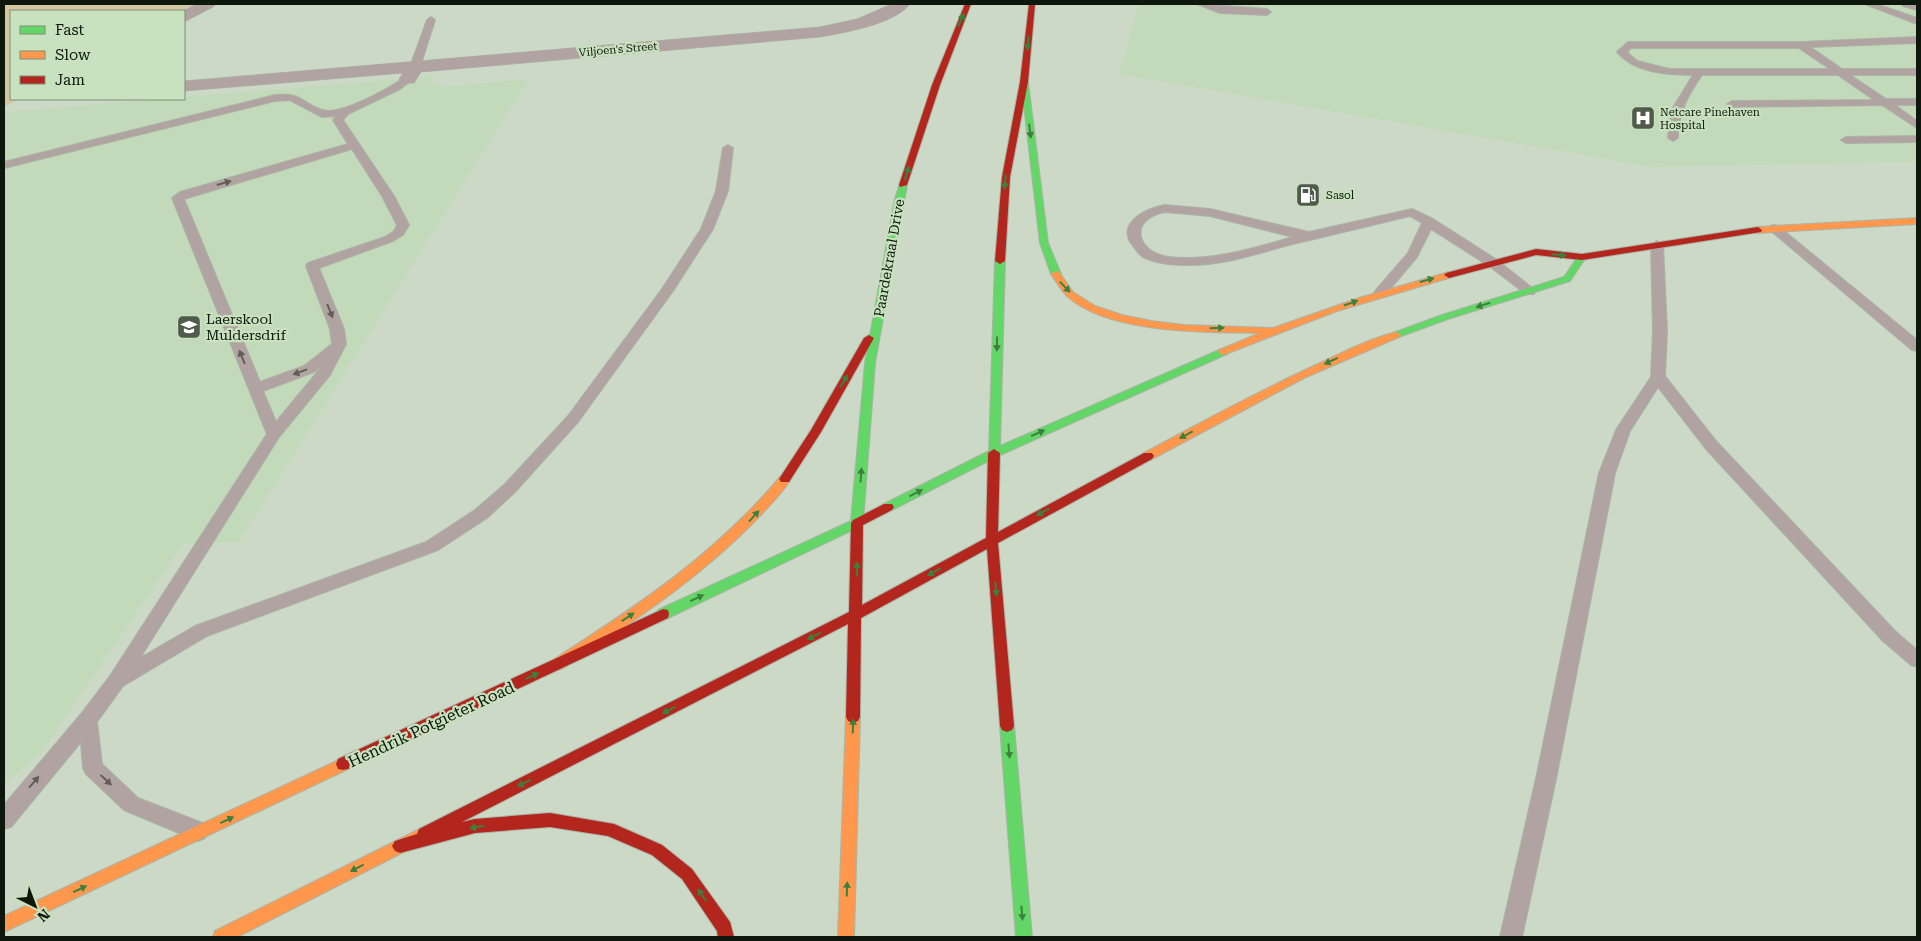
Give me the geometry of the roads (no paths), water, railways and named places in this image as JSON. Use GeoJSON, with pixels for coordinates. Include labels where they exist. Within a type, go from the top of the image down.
{"type":"FeatureCollection","features":[{"type":"Feature","properties":{"kind":"main road","name":"Paardekraal Drive"},"geometry":{"type":"LineString","coordinates":[[846,937],[857,614],[857,523],[870,363],[899,199],[936,85],[968,4]]}},
{"type":"Feature","properties":{"kind":"main road"},"geometry":{"type":"LineString","coordinates":[[1024,937],[992,540],[998,297],[1006,177],[1024,82],[1032,4]]}},
{"type":"Feature","properties":{"kind":"main road"},"geometry":{"type":"LineString","coordinates":[[1024,82],[1044,243],[1059,281],[1075,298],[1114,317],[1155,326],[1272,330]]}},
{"type":"Feature","properties":{"kind":"main road","name":"Hendrik Potgieter Road"},"geometry":{"type":"LineString","coordinates":[[4,924],[857,523],[994,453],[1272,330],[1380,293],[1536,252],[1582,257],[1774,228],[1917,221]]}},
{"type":"Feature","properties":{"kind":"main road"},"geometry":{"type":"LineString","coordinates":[[221,937],[857,614],[1261,394],[1345,355],[1445,317],[1567,279],[1582,257]]}},
{"type":"Feature","properties":{"kind":"main road"},"geometry":{"type":"LineString","coordinates":[[558,664],[690,576],[753,519],[789,474],[877,324]]}},
{"type":"Feature","properties":{"kind":"main road"},"geometry":{"type":"LineString","coordinates":[[400,846],[475,826],[550,820],[609,829],[657,850],[687,874],[724,928],[726,937]]}},
{"type":"Feature","properties":{"kind":"street"},"geometry":{"type":"LineString","coordinates":[[185,16],[208,4]]}},
{"type":"Feature","properties":{"kind":"street","name":"Viljoen's Street"},"geometry":{"type":"LineString","coordinates":[[412,73],[820,32],[854,26],[881,16],[902,4]]}},
{"type":"Feature","properties":{"kind":"street"},"geometry":{"type":"LineString","coordinates":[[185,86],[412,73]]}},
{"type":"Feature","properties":{"kind":"lane"},"geometry":{"type":"LineString","coordinates":[[1201,4],[1220,10],[1267,12]]}},
{"type":"Feature","properties":{"kind":"lane"},"geometry":{"type":"LineString","coordinates":[[1869,4],[1917,21]]}},
{"type":"Feature","properties":{"kind":"lane"},"geometry":{"type":"LineString","coordinates":[[1906,4],[1917,7]]}},
{"type":"Feature","properties":{"kind":"lane"},"geometry":{"type":"LineString","coordinates":[[1895,13],[1917,7]]}},
{"type":"Feature","properties":{"kind":"lane"},"geometry":{"type":"LineString","coordinates":[[412,73],[431,20]]}},
{"type":"Feature","properties":{"kind":"lane"},"geometry":{"type":"LineString","coordinates":[[1917,40],[1802,45],[1628,45],[1622,52],[1634,63],[1670,72],[1917,72]]}},
{"type":"Feature","properties":{"kind":"lane"},"geometry":{"type":"LineString","coordinates":[[1802,45],[1917,125]]}},
{"type":"Feature","properties":{"kind":"lane","name":"Viljoen's Street"},"geometry":{"type":"LineString","coordinates":[[344,112],[397,87],[412,73]]}},
{"type":"Feature","properties":{"kind":"lane"},"geometry":{"type":"LineString","coordinates":[[1673,138],[1672,124],[1675,111],[1682,97],[1699,73]]}},
{"type":"Feature","properties":{"kind":"lane"},"geometry":{"type":"LineString","coordinates":[[4,164],[275,98],[292,97],[322,114],[344,112]]}},
{"type":"Feature","properties":{"kind":"lane"},"geometry":{"type":"LineString","coordinates":[[1732,104],[1917,102]]}},
{"type":"Feature","properties":{"kind":"lane"},"geometry":{"type":"LineString","coordinates":[[4,820],[88,720],[116,681],[274,434],[325,372],[339,344],[337,329],[312,266],[389,239],[399,233],[403,225],[388,196],[338,120],[344,112]]}},
{"type":"Feature","properties":{"kind":"lane"},"geometry":{"type":"LineString","coordinates":[[1846,140],[1917,139]]}},
{"type":"Feature","properties":{"kind":"lane"},"geometry":{"type":"LineString","coordinates":[[274,434],[178,198],[184,194],[355,145]]}},
{"type":"Feature","properties":{"kind":"lane"},"geometry":{"type":"LineString","coordinates":[[116,681],[202,631],[432,546],[481,514],[510,488],[573,419],[666,291],[707,229],[722,191],[728,148]]}},
{"type":"Feature","properties":{"kind":"lane"},"geometry":{"type":"LineString","coordinates":[[1310,236],[1193,210],[1176,209],[1155,209],[1144,214],[1137,222],[1134,231],[1136,241],[1151,256],[1174,262],[1194,263],[1243,254],[1412,212],[1493,263],[1530,291]]}},
{"type":"Feature","properties":{"kind":"lane"},"geometry":{"type":"LineString","coordinates":[[1380,293],[1413,254],[1429,221]]}},
{"type":"Feature","properties":{"kind":"lane"},"geometry":{"type":"LineString","coordinates":[[1774,228],[1917,347]]}},
{"type":"Feature","properties":{"kind":"lane"},"geometry":{"type":"LineString","coordinates":[[1511,937],[1547,774],[1607,472],[1623,430],[1658,377],[1660,331],[1656,245]]}},
{"type":"Feature","properties":{"kind":"lane"},"geometry":{"type":"LineString","coordinates":[[255,389],[309,369],[339,344]]}},
{"type":"Feature","properties":{"kind":"lane"},"geometry":{"type":"LineString","coordinates":[[1658,377],[1712,445],[1889,636],[1917,660]]}},
{"type":"Feature","properties":{"kind":"lane"},"geometry":{"type":"LineString","coordinates":[[88,720],[93,768],[131,804],[201,832]]}},
{"type":"Feature","properties":{"kind":"place","name":"Netcare Pinehaven Hospital"},"geometry":{"type":"Point","coordinates":[1643,118]}},
{"type":"Feature","properties":{"kind":"place","name":"Sasol"},"geometry":{"type":"Point","coordinates":[1308,195]}},
{"type":"Feature","properties":{"kind":"place","name":"Laerskool Muldersdrif"},"geometry":{"type":"Point","coordinates":[189,327]}}]}
